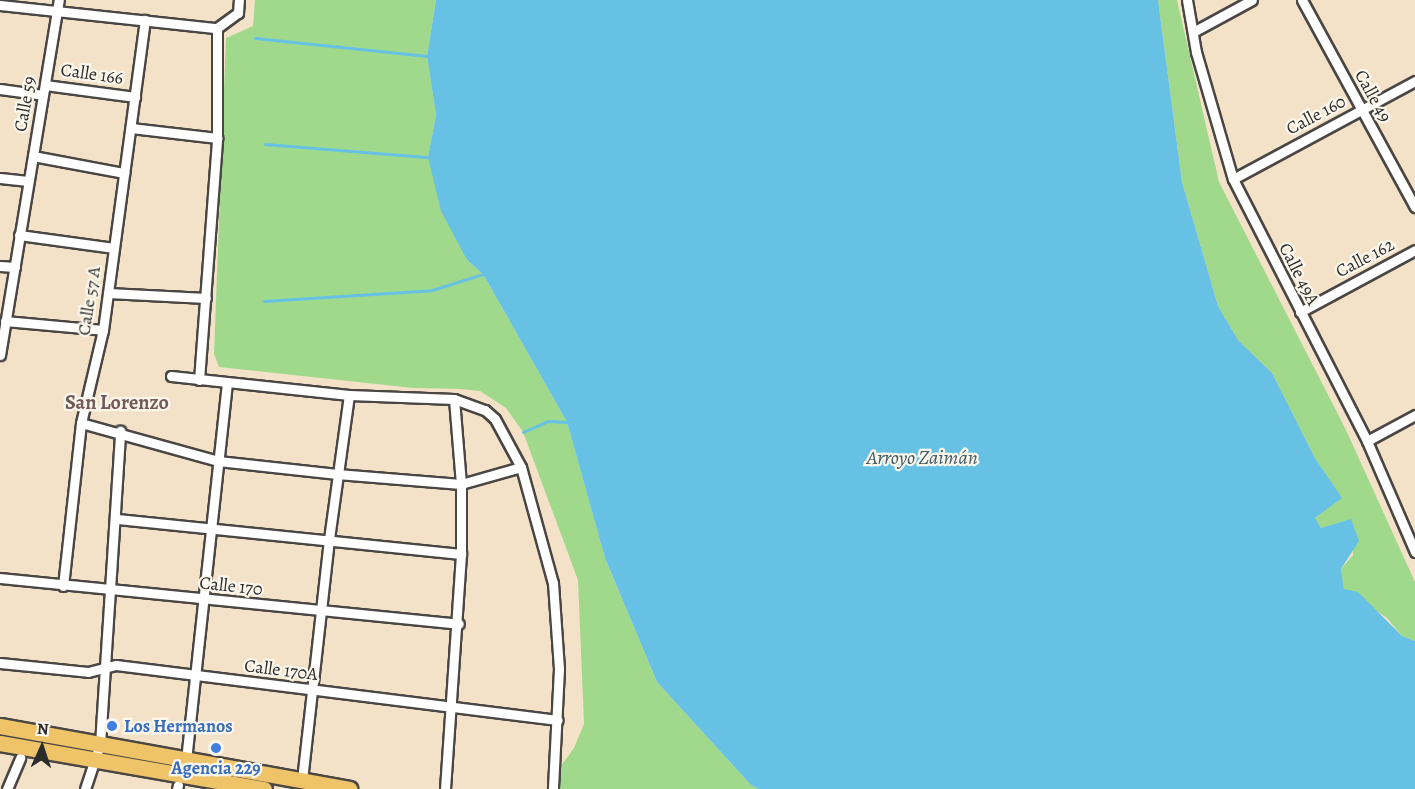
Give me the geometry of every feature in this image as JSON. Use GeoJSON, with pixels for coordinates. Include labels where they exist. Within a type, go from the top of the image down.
{"type":"FeatureCollection","features":[{"type":"Feature","properties":{"kind":"main road"},"geometry":{"type":"LineString","coordinates":[[0,726],[186,760],[262,785]]}},
{"type":"Feature","properties":{"kind":"main road"},"geometry":{"type":"LineString","coordinates":[[0,743],[262,785],[302,780],[349,789]]}},
{"type":"Feature","properties":{"kind":"street","name":"Calle 59"},"geometry":{"type":"LineString","coordinates":[[0,355],[59,0]]}},
{"type":"Feature","properties":{"kind":"street"},"geometry":{"type":"LineString","coordinates":[[0,5],[217,28],[238,13],[239,0]]}},
{"type":"Feature","properties":{"kind":"street","name":"Calle 49A"},"geometry":{"type":"LineString","coordinates":[[1186,0],[1233,179],[1367,441],[1415,552]]}},
{"type":"Feature","properties":{"kind":"street"},"geometry":{"type":"LineString","coordinates":[[1193,32],[1252,0]]}},
{"type":"Feature","properties":{"kind":"street","name":"Calle 49"},"geometry":{"type":"LineString","coordinates":[[1302,0],[1415,207]]}},
{"type":"Feature","properties":{"kind":"street","name":"Calle 57 A"},"geometry":{"type":"LineString","coordinates":[[63,586],[81,423],[103,330],[145,20]]}},
{"type":"Feature","properties":{"kind":"street"},"geometry":{"type":"LineString","coordinates":[[199,380],[217,138],[217,28]]}},
{"type":"Feature","properties":{"kind":"street","name":"Calle 160"},"geometry":{"type":"LineString","coordinates":[[1233,179],[1415,81]]}},
{"type":"Feature","properties":{"kind":"street","name":"Calle 166"},"geometry":{"type":"LineString","coordinates":[[0,89],[135,97]]}},
{"type":"Feature","properties":{"kind":"street"},"geometry":{"type":"LineString","coordinates":[[131,128],[217,138]]}},
{"type":"Feature","properties":{"kind":"street"},"geometry":{"type":"LineString","coordinates":[[33,156],[124,173]]}},
{"type":"Feature","properties":{"kind":"street"},"geometry":{"type":"LineString","coordinates":[[0,178],[28,181]]}},
{"type":"Feature","properties":{"kind":"street"},"geometry":{"type":"LineString","coordinates":[[19,235],[114,248]]}},
{"type":"Feature","properties":{"kind":"street","name":"Calle 162"},"geometry":{"type":"LineString","coordinates":[[1300,312],[1415,250]]}},
{"type":"Feature","properties":{"kind":"street"},"geometry":{"type":"LineString","coordinates":[[0,266],[15,267]]}},
{"type":"Feature","properties":{"kind":"street"},"geometry":{"type":"LineString","coordinates":[[108,293],[206,298]]}},
{"type":"Feature","properties":{"kind":"street"},"geometry":{"type":"LineString","coordinates":[[5,321],[103,330]]}},
{"type":"Feature","properties":{"kind":"street"},"geometry":{"type":"LineString","coordinates":[[171,376],[349,395],[454,399],[485,410],[495,419],[521,467],[553,583],[558,720],[553,789]]}},
{"type":"Feature","properties":{"kind":"street"},"geometry":{"type":"LineString","coordinates":[[186,760],[226,383]]}},
{"type":"Feature","properties":{"kind":"street"},"geometry":{"type":"LineString","coordinates":[[302,780],[320,612],[349,395]]}},
{"type":"Feature","properties":{"kind":"street"},"geometry":{"type":"LineString","coordinates":[[445,789],[454,706],[461,554],[461,484],[454,399]]}},
{"type":"Feature","properties":{"kind":"street"},"geometry":{"type":"LineString","coordinates":[[1367,441],[1415,415]]}},
{"type":"Feature","properties":{"kind":"street"},"geometry":{"type":"LineString","coordinates":[[81,423],[120,431],[218,461],[337,474],[461,484],[521,467]]}},
{"type":"Feature","properties":{"kind":"street"},"geometry":{"type":"LineString","coordinates":[[85,789],[100,744],[117,519],[120,431]]}},
{"type":"Feature","properties":{"kind":"street"},"geometry":{"type":"LineString","coordinates":[[117,519],[461,554]]}},
{"type":"Feature","properties":{"kind":"street","name":"Calle 170"},"geometry":{"type":"LineString","coordinates":[[0,578],[320,612],[459,624]]}},
{"type":"Feature","properties":{"kind":"street","name":"Calle 170A"},"geometry":{"type":"LineString","coordinates":[[0,663],[88,672],[116,665],[558,720]]}},
{"type":"Feature","properties":{"kind":"street"},"geometry":{"type":"LineString","coordinates":[[6,789],[20,758]]}},
{"type":"Feature","properties":{"kind":"green space"},"geometry":{"type":"Polygon","coordinates":[[[255,0],[436,0],[427,56],[436,115],[428,157],[467,260],[483,274],[567,422],[605,558],[657,682],[751,785],[760,789],[557,789],[558,770],[574,748],[584,724],[578,580],[523,432],[506,408],[480,391],[413,388],[219,367],[214,354],[226,38],[253,26],[255,0]]]}},
{"type":"Feature","properties":{"kind":"green space"},"geometry":{"type":"Polygon","coordinates":[[[1158,0],[1177,0],[1219,182],[1346,430],[1415,582],[1415,641],[1402,636],[1387,618],[1344,589],[1341,569],[1353,555],[1351,520],[1321,528],[1315,518],[1341,498],[1315,458],[1272,373],[1238,340],[1218,306],[1182,182],[1158,0]]]}},
{"type":"Feature","properties":{"kind":"water","name":"Arroyo Zaimán"},"geometry":{"type":"Polygon","coordinates":[[[436,0],[1158,0],[1182,182],[1218,306],[1238,340],[1272,373],[1315,458],[1342,498],[1315,518],[1321,528],[1351,519],[1359,541],[1341,569],[1344,589],[1358,592],[1402,636],[1415,641],[1415,789],[759,789],[751,785],[657,682],[605,558],[567,422],[483,274],[467,260],[441,211],[428,157],[436,115],[427,56],[436,0]]]}},
{"type":"Feature","properties":{"kind":"waterway"},"geometry":{"type":"LineString","coordinates":[[255,38],[427,56]]}},
{"type":"Feature","properties":{"kind":"waterway"},"geometry":{"type":"LineString","coordinates":[[265,144],[428,157]]}},
{"type":"Feature","properties":{"kind":"waterway"},"geometry":{"type":"LineString","coordinates":[[264,301],[432,290],[483,274]]}},
{"type":"Feature","properties":{"kind":"waterway"},"geometry":{"type":"LineString","coordinates":[[523,432],[548,421],[567,422]]}},
{"type":"Feature","properties":{"kind":"place","name":"Los Hermanos"},"geometry":{"type":"Point","coordinates":[112,726]}},
{"type":"Feature","properties":{"kind":"place","name":"Agencia 229"},"geometry":{"type":"Point","coordinates":[216,748]}},
{"type":"Feature","properties":{"kind":"district","name":"San Lorenzo"},"geometry":{"type":"Point","coordinates":[117,402]}}]}
